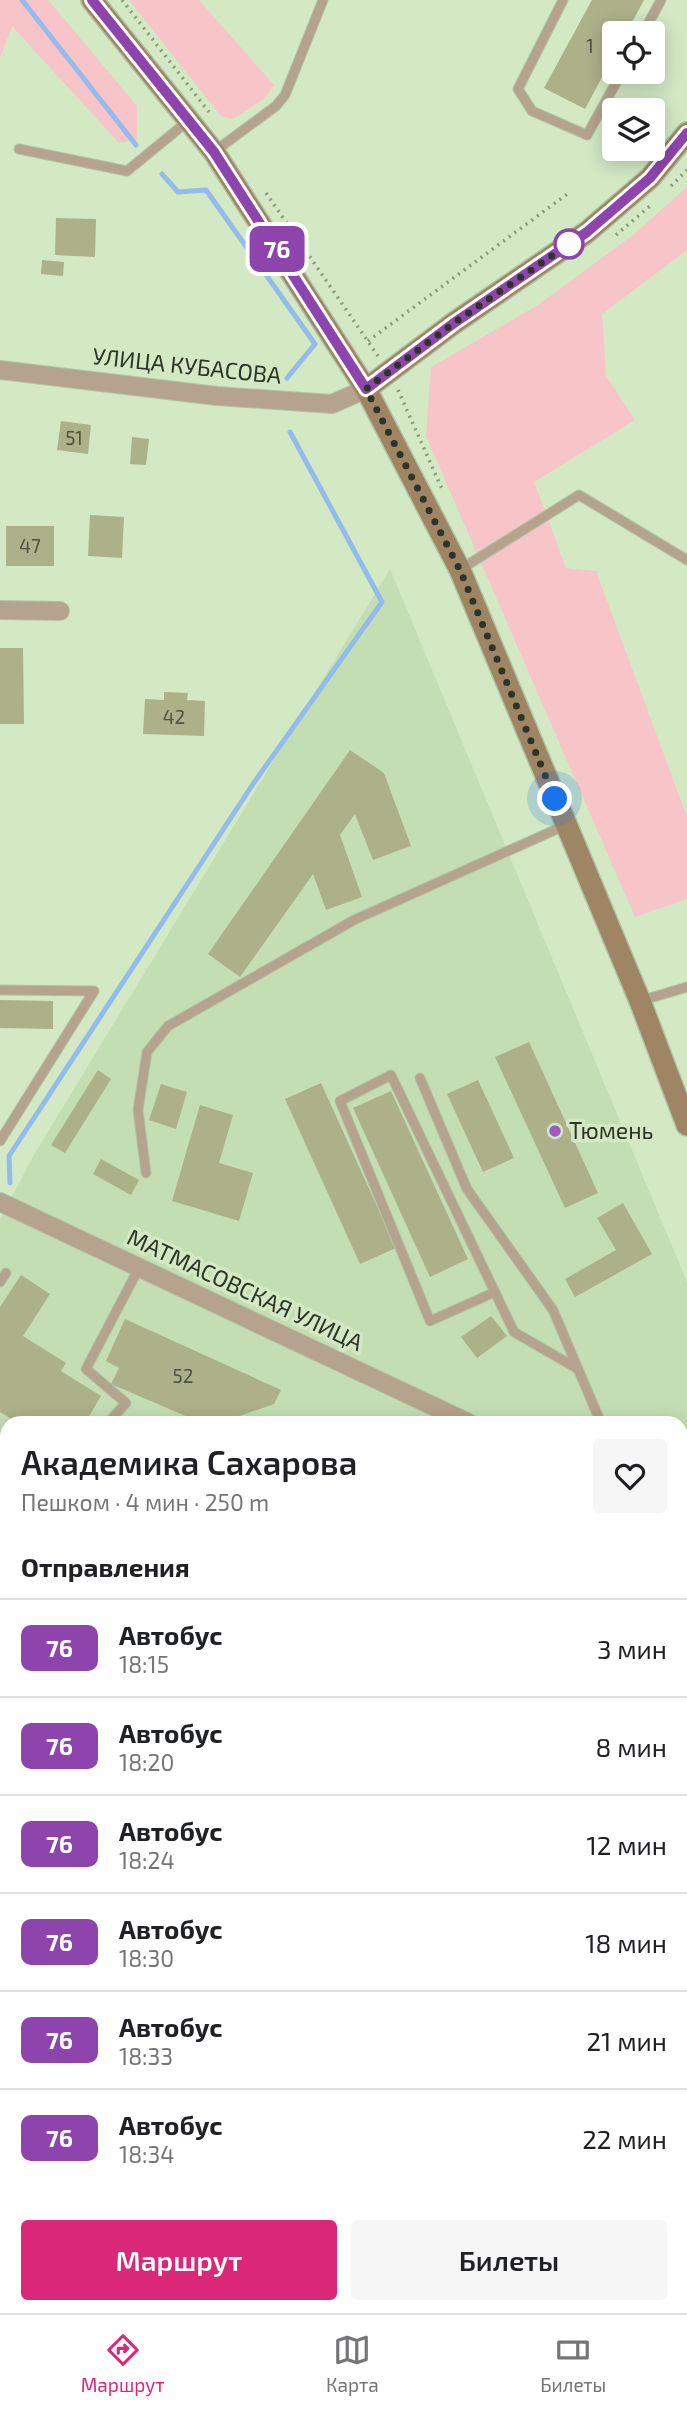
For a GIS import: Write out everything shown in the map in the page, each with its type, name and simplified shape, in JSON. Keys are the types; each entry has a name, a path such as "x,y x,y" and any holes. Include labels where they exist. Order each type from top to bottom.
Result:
{"main road":[{"path":"92,0 214,152 366,389 460,570 640,1001 687,1125"},
{"path":"366,389 454,323 587,232 650,178 687,133"}],"street":[{"name":"УЛИЦА КУБАСОВА","path":"0,370 217,396 332,404 366,389"},
{"path":"0,610 60,611"},
{"name":"МАТМАСОВСКАЯ УЛИЦА","path":"0,1202 454,1416"}],"lane":[{"path":"214,152 276,106 285,95 323,0"},
{"path":"563,0 518,89 532,111 587,135 615,84"},
{"path":"650,21 661,0"},
{"path":"19,149 127,172 188,121"},
{"path":"460,570 579,495 687,560"},
{"path":"146,1173 138,1110 147,1052 168,1026 354,920 566,825"},
{"path":"640,1001 687,986"},
{"path":"0,990 94,991 0,1141"},
{"path":"495,1292 430,1321 340,1101 391,1075 495,1292 514,1332 578,1369"},
{"path":"420,1078 467,1189 553,1310 598,1416"},
{"path":"114,1416 125,1403 86,1369 139,1268"},
{"path":"0,1282 6,1273"}],"path":[{"path":"368,341 570,192"}],"shaded area":[{"path":"0,0 48,0 137,106 137,140 119,143 12,26 0,58"},
{"path":"129,0 199,0 274,85 264,99 233,119 221,116"},
{"path":"687,187 687,250 602,314 606,376 635,420 534,482 566,568 596,571 687,817 687,899 635,917 426,436 431,367 538,305 633,235"},
{"path":"390,569 687,1282 687,1416 0,1416 0,1219 35,1153"}],"building":[{"path":"592,0 644,0 633,21 602,21 602,77 585,109 544,88"},
{"path":"56,218 96,219 95,257 55,255"},
{"path":"42,260 64,262 63,276 41,274"},
{"path":"61,421 91,425 88,454 57,450"},
{"path":"132,437 149,439 146,465 130,464"},
{"path":"90,515 124,517 122,558 88,556"},
{"path":"6,526 54,526 54,566 6,566"},
{"path":"0,648 23,648 24,724 0,724"},
{"path":"164,692 188,693 187,700 205,701 204,736 143,734 145,699 164,700"},
{"path":"350,750 384,773 411,846 373,860 355,814 340,835 362,897 326,910 313,874 240,977 208,954"},
{"path":"0,1000 53,1001 53,1029 0,1028"},
{"path":"529,1042 598,1193 565,1208 495,1057"},
{"path":"98,1070 111,1079 65,1153 51,1145"},
{"path":"478,1080 514,1158 483,1172 447,1094"},
{"path":"321,1083 396,1248 360,1264 285,1099"},
{"path":"161,1084 187,1092 176,1129 149,1120"},
{"path":"391,1091 468,1259 430,1277 353,1108"},
{"path":"200,1105 233,1115 219,1163 253,1173 239,1221 172,1201"},
{"path":"101,1159 139,1180 131,1195 93,1174"},
{"path":"623,1203 652,1254 575,1297 565,1279 616,1250 597,1218"},
{"path":"21,1275 50,1294 23,1336 66,1363 61,1371 101,1396 89,1416 7,1416 0,1412 0,1307"},
{"path":"491,1316 507,1336 477,1358 461,1337"},
{"path":"125,1319 281,1390 274,1404 239,1416 186,1416 111,1384 119,1368 106,1361"}],"waterway":[{"path":"22,0 136,145"},
{"path":"162,174 178,192 206,190 315,344 287,378"},
{"path":"10,1183 9,1156 253,784 382,602 290,432"}],"bus line":[{"name":"76","path":"92,0 214,152 366,389 454,323 587,232 650,178 687,133"}],"place":[{"name":"Тюмень","path":"555,1131"}],"route":[{"path":"555,799 460,570 366,389 454,323 569,244"}]}
